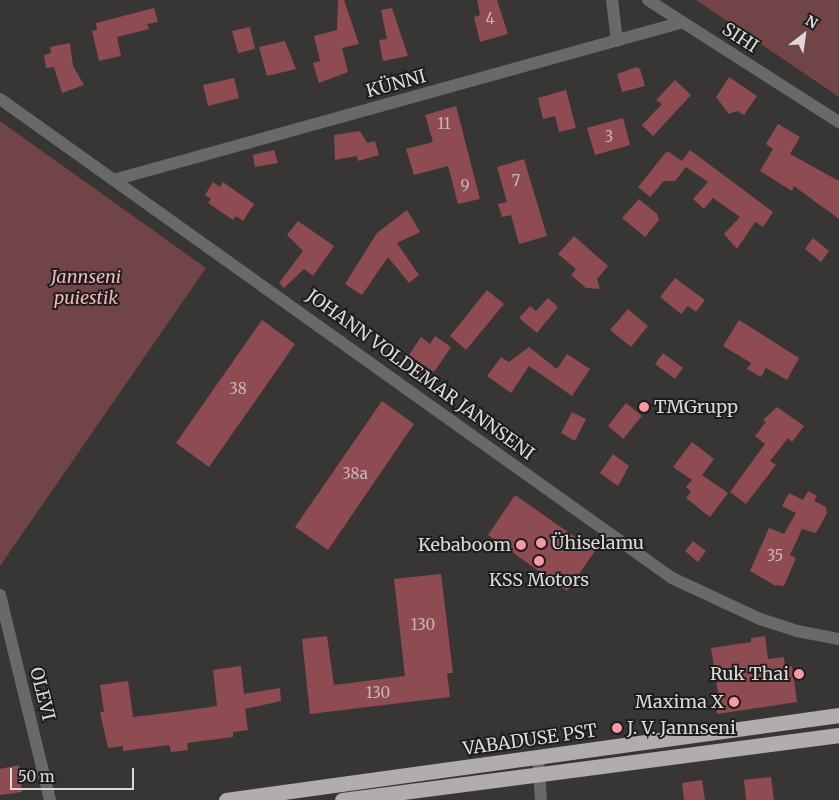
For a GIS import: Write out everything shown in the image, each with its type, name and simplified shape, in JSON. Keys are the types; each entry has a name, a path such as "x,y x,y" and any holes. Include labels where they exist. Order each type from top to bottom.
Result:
{"highway":[{"name":"VABADUSE PST","path":"226,800 839,715"},
{"name":"VABADUSE PST","path":"342,800 839,735"}],"street":[{"path":"612,0 617,41"},
{"name":"SIHI","path":"648,0 839,122"},
{"name":"KÜNNI","path":"117,179 683,22"},
{"name":"JOHANN VOLDEMAR JANNSENI","path":"0,99 117,179 672,578 760,619 797,631 839,638"},
{"name":"OLEVI","path":"0,595 50,800"},
{"path":"538,758 541,800"}],"green space":[{"path":"696,0 839,0 839,97"},
{"name":"Jannseni puiestik","path":"0,121 206,268 0,566"}],"building":[{"path":"338,0 344,0 359,44 342,48 348,72 319,83 313,63 320,61 314,36 337,30"},
{"path":"477,0 497,0 508,34 480,42 474,17 480,15"},
{"path":"154,8 158,22 147,24 149,29 117,37 121,56 99,61 92,31 97,30 96,23"},
{"path":"392,8 408,56 383,61 379,40 387,39 381,10"},
{"path":"250,27 255,49 238,53 232,31"},
{"path":"285,41 296,69 267,76 259,47"},
{"path":"70,43 73,66 84,85 62,93 54,67 46,68 44,55 51,53 50,47"},
{"path":"636,67 640,69 645,86 622,92 617,74"},
{"path":"729,77 757,96 744,115 737,111 729,114 716,97"},
{"path":"234,78 239,98 208,106 203,85"},
{"path":"675,80 691,95 653,136 642,125 662,104 656,100"},
{"path":"566,90 576,128 559,132 555,116 543,119 538,98"},
{"path":"456,106 480,199 458,204 448,166 414,175 406,149 433,142 425,115"},
{"path":"623,118 630,145 595,155 587,128"},
{"path":"778,124 800,137 790,154 839,181 839,219 794,186 792,191 760,171 773,149 766,144"},
{"path":"360,131 367,143 375,141 379,155 358,161 357,156 335,160 334,135"},
{"path":"274,150 278,163 255,167 253,155"},
{"path":"690,150 773,212 763,227 755,222 737,249 724,234 740,217 713,198 704,209 693,199 708,182 686,167 675,181 664,181 650,197 638,187 667,151 682,161"},
{"path":"524,159 547,236 519,244 511,215 502,217 498,204 507,202 497,167"},
{"path":"213,182 220,187 223,182 254,204 243,221 236,216 233,220 208,203 211,199 205,195"},
{"path":"639,199 657,214 659,220 645,237 622,218"},
{"path":"407,210 420,232 397,243 419,275 409,283 388,257 362,295 345,284 377,233"},
{"path":"298,221 334,246 313,276 304,269 284,288 279,283 303,251 287,235"},
{"path":"574,236 608,266 597,279 600,289 586,288 571,275 576,269 558,254"},
{"path":"813,238 829,251 821,262 805,249"},
{"path":"675,278 705,300 696,312 688,306 681,314 660,297"},
{"path":"487,290 504,304 466,350 450,336"},
{"path":"548,298 558,307 537,333 519,318 530,306 536,311"},
{"path":"628,309 648,326 631,347 610,330"},
{"path":"262,320 295,344 209,467 176,443"},
{"path":"739,320 799,358 787,380 766,368 761,377 747,369 751,363 723,346"},
{"path":"435,336 451,347 434,372 409,355 421,337 430,344"},
{"path":"529,347 557,369 567,354 590,369 572,396 529,366 511,393 487,376 501,357 509,362"},
{"path":"663,353 683,368 675,379 655,364"},
{"path":"382,401 414,424 328,550 295,527"},
{"path":"626,403 642,416 623,439 608,426"},
{"path":"777,407 804,426 792,442 788,438 770,461 776,465 746,504 730,492 765,444 755,436 766,422 763,420"},
{"path":"572,412 586,419 575,441 561,433"},
{"path":"692,442 714,459 702,475 728,493 710,517 686,498 691,492 686,487 692,480 673,467"},
{"path":"613,454 629,466 618,486 600,473"},
{"path":"808,491 817,496 814,501 826,507 827,513 816,533 802,529 790,555 796,558 784,586 774,585 750,571 769,528 784,534 796,513 782,506 789,493 803,500"},
{"name":"Ühiselamu","path":"515,495 595,551 567,591 488,535"},
{"path":"693,541 706,551 698,562 685,551"},
{"path":"441,574 453,673 447,673 450,697 310,714 302,639 327,636 334,685 405,676 394,579"},
{"path":"765,636 768,659 784,657 785,667 792,666 797,702 717,714 715,700 719,700 711,648 751,642 751,638"},
{"path":"241,666 244,694 280,688 281,701 245,709 248,730 233,732 233,737 187,743 188,750 171,752 169,745 123,751 123,746 108,748 100,712 104,712 100,685 128,681 133,717 183,711 217,706 213,670"},
{"path":"19,765 22,792 0,795 0,769"},
{"path":"771,777 774,800 746,800 744,780"},
{"path":"702,780 705,800 684,800 682,783"}],"place":[{"name":"TMGrupp","path":"644,407"},
{"name":"Ühiselamu","path":"541,543"},
{"name":"Kebaboom","path":"521,545"},
{"name":"KSS Motors","path":"539,561"},
{"name":"Ruk Thai","path":"799,674"},
{"name":"Maxima X","path":"734,702"},
{"name":"J. V. Jannseni","path":"617,728"}]}
